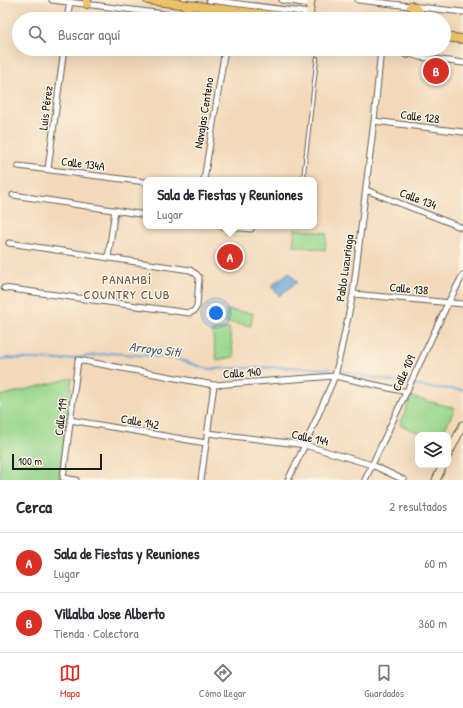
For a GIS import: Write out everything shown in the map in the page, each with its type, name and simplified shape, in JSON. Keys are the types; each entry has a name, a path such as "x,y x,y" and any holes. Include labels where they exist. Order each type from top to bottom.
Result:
{"highway":[{"path":"148,0 244,12"},
{"path":"187,12 188,5"},
{"path":"410,6 418,12"},
{"path":"451,37 463,39"}],"main road":[{"path":"310,12 311,2"},
{"path":"451,449 463,425"},
{"path":"436,480 442,468"}],"street":[{"path":"52,0 87,2 153,12"},
{"path":"209,0 284,12"},
{"path":"282,0 311,2"},
{"path":"358,0 463,12"},
{"path":"69,12 70,2"},
{"name":"Luis Pérez","path":"48,170 63,56"},
{"name":"Navajas Centeno","path":"204,177 224,56"},
{"name":"Pablo Luzuriaga","path":"288,480 335,376 353,294 381,56"},
{"path":"421,56 434,60 463,63"},
{"name":"Calle 128","path":"374,121 463,132"},
{"name":"Calle 134A","path":"18,166 143,182"},
{"name":"Calle 134","path":"366,190 463,228"},
{"path":"12,195 143,215"},
{"path":"108,258 115,210"},
{"path":"138,214 143,213"},
{"path":"4,288 189,313 194,311 197,306 199,277 190,270 9,243"},
{"name":"Calle 109","path":"364,480 448,303 463,275"},
{"name":"Calle 138","path":"353,294 463,304"},
{"name":"Calle 140","path":"78,360 214,385 335,376 407,392"},
{"name":"Calle 119","path":"76,480 63,478 78,360"},
{"path":"201,480 214,385"},
{"name":"Calle 142","path":"70,420 206,443"},
{"name":"Calle 144","path":"208,433 305,445 372,465 404,480"}],"lane":[{"path":"303,177 317,58"}],"green space":[{"path":"295,229 327,233 325,250 293,246"},
{"path":"227,310 253,313 251,326 225,322"},
{"path":"229,328 234,357 217,360 212,331"},
{"path":"72,378 59,480 0,480 0,396"},
{"path":"411,397 455,408 443,432 418,432 400,425"}],"water":[{"path":"289,272 297,282 279,296 271,286"}],"waterway":[{"name":"Arroyo Sití","path":"0,360 5,358 60,360 112,353 174,358 208,369 284,367 331,369"},
{"name":"Arroyo Sití","path":"341,371 405,384"},
{"name":"Arroyo Sití","path":"415,385 463,390"}],"place":[{"name":"Villalba Jose Alberto","path":"436,71"},
{"name":"Sala de Fiestas y Reuniones","path":"230,257"}],"district":[{"name":"PANAMBÍ COUNTRY CLUB","path":"127,286"}]}
